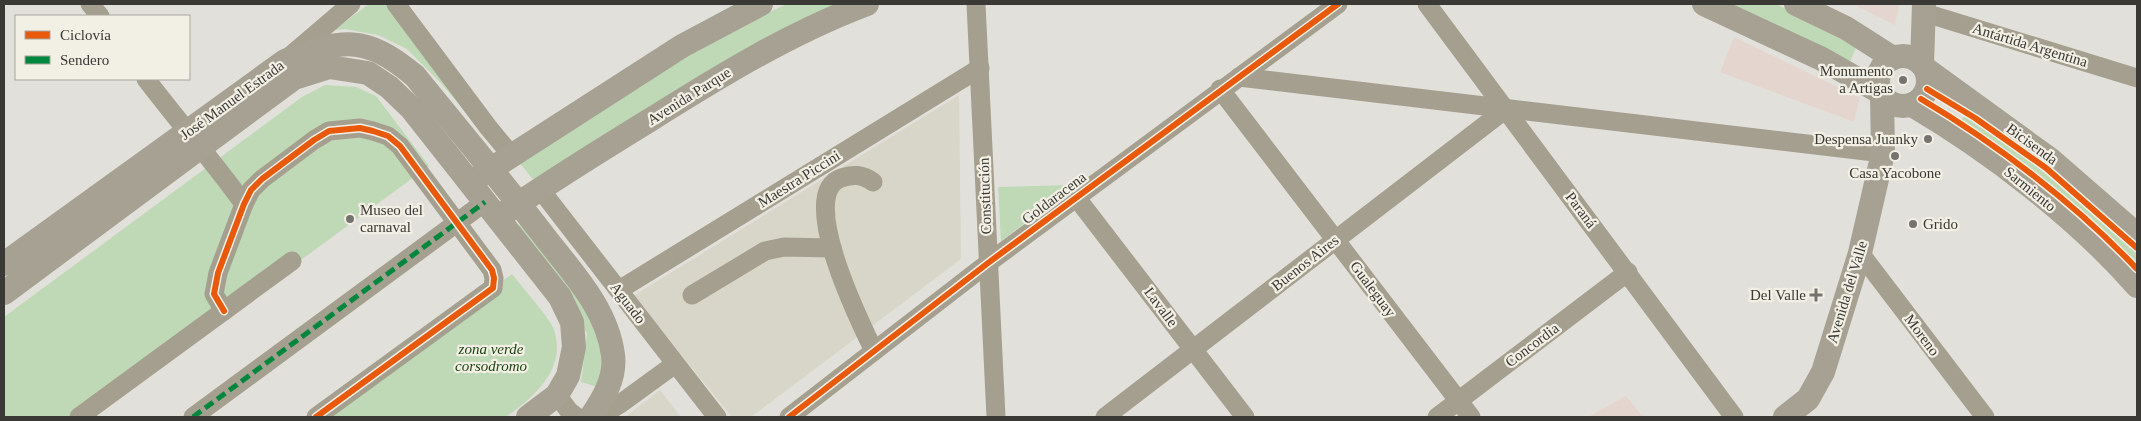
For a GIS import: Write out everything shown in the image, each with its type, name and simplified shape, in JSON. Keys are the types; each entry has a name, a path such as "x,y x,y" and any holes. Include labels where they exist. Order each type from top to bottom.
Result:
{"main road":[{"path":"470,183 682,46 761,4"},
{"name":"Avenida Parque","path":"519,203 768,49 867,4"},
{"path":"1704,4 1822,58 1881,94 1892,104 1911,105"},
{"path":"1796,4 1846,28 1895,57 1908,56 2050,160 2137,235"},
{"path":"1884,153 1881,94 1878,84 1881,68 1895,57 1923,8"},
{"path":"1884,153 1911,105 1924,96 1928,88 1924,67 1923,8"},
{"name":"José Manuel Estrada","path":"4,293 193,140 284,61 327,45 359,45 375,49 395,59 415,76 519,203"},
{"path":"193,140 294,78 329,67 368,73 389,87 411,108 560,297 572,322 574,347 568,376 557,395 528,417"},
{"name":"Sarmiento","path":"1911,105 1952,128 2028,185 2115,260 2137,286"},
{"name":"José Manuel Estrada","path":"4,264 193,140"},
{"name":"Avenida del Valle","path":"1785,417 1808,400 1823,372 1860,253 1884,153"},
{"path":"492,210 519,203 586,291 606,326 613,356 610,383 591,417"}],"street":[{"path":"90,4 99,15"},
{"path":"284,61 351,4"},
{"path":"396,4 512,156"},
{"name":"Constitución","path":"976,4 996,417"},
{"name":"Goldaracena","path":"788,417 988,262 1338,4"},
{"name":"Paraná","path":"1427,4 1734,417"},
{"name":"Antártida Argentina","path":"1923,8 2137,78"},
{"name":"Maestra Piccini","path":"619,290 980,68"},
{"path":"1239,77 1884,153"},
{"path":"147,80 193,140 214,162 244,204"},
{"name":"Gualeguay","path":"1220,90 1471,417"},
{"name":"Buenos Aires","path":"1105,417 1506,109"},
{"path":"224,311 214,294 218,273 244,204 251,190 262,179 329,131 360,128 388,136 400,146 492,270 493,288 316,417"},
{"path":"872,182 866,176 851,174 836,180 828,190 824,214 832,248 851,306 874,351"},
{"name":"Aguado","path":"540,189 716,417"},
{"name":"Lavalle","path":"1076,197 1246,417"},
{"path":"193,417 457,223 492,210"},
{"path":"692,296 764,251 784,247 832,248"},
{"name":"Moreno","path":"1860,253 1985,417"},
{"path":"79,417 292,261"},
{"name":"Concordia","path":"1437,417 1628,272"},
{"path":"598,417 620,404 675,364"},
{"path":"557,395 569,411 577,417"}],"shaded area":[{"path":"1853,4 1899,4 1895,25"},
{"path":"1734,37 1860,98 1854,122 1720,72"},
{"path":"959,95 961,259 751,417 732,417 633,296"},
{"path":"660,390 681,417 625,417"},
{"path":"1626,396 1643,417 1588,417"}],"green space":[{"path":"369,4 387,4 482,132 441,83 407,49 378,35 345,29 334,30"},
{"path":"787,4 849,4 535,182 518,161 685,52"},
{"path":"1719,4 1776,4 1858,43 1849,64"},
{"path":"325,85 356,87 376,96 429,166 87,417 4,417 4,317 302,97"},
{"path":"1968,114 2046,167 2137,245 2137,273 1960,125 1960,120"},
{"path":"1075,185 1001,241 998,187"},
{"path":"525,222 584,300 604,357 598,387 581,382 587,334 573,304 513,230"},
{"name":"zona verde corsodromo","path":"512,274 552,325 557,344 556,357 545,381 537,391 506,417 314,417"}],"marked path":[{"path":"193,417 485,202"}],"cycle path":[{"path":"789,417 988,263 1338,4"},
{"name":"Bicisenda","path":"1927,89 1975,118 2046,168 2137,248"},
{"path":"1921,99 1978,135 2035,176 2088,221 2137,269"},
{"path":"224,311 214,294 218,273 244,204 251,190 262,179 329,131 360,128 388,136 400,146 492,270 494,278 493,288 316,417"}],"place":[{"name":"Monumento a Artigas","path":"1903,80"},
{"name":"Despensa Juanky","path":"1928,139"},
{"name":"Casa Yacobone","path":"1895,156"},
{"name":"Museo del carnaval","path":"350,219"},
{"name":"Grido","path":"1913,224"},
{"name":"Del Valle","path":"1816,295"}]}
